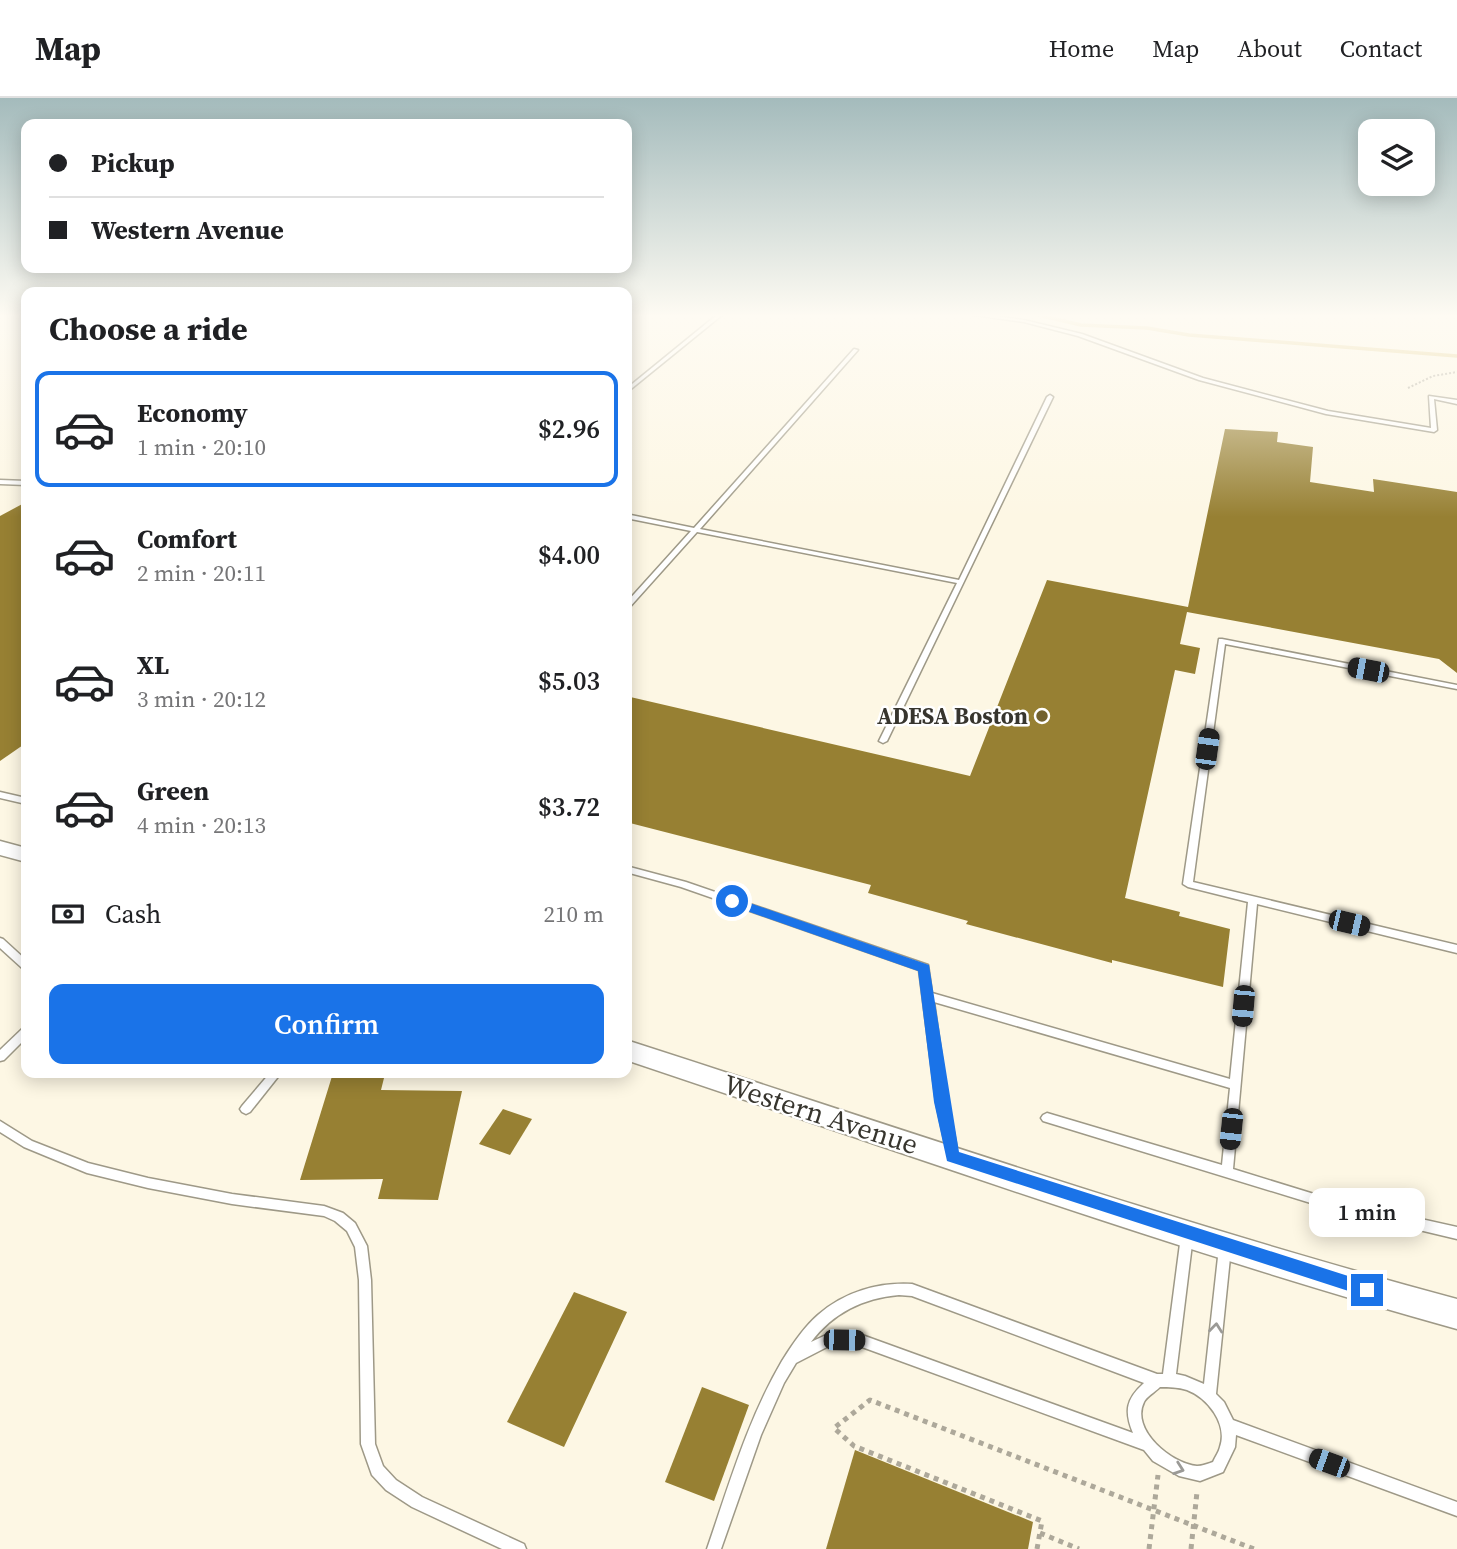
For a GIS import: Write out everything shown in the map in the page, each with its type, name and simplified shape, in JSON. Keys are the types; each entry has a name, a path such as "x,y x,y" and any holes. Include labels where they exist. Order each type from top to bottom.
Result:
{"street":[{"path":"0,848 21,854"},
{"name":"Western Avenue","path":"632,1052 1187,1234 1457,1314"}],"lane":[{"path":"632,601 828,382"},
{"path":"1211,382 1328,413 1434,430 1431,397 1457,401"},
{"path":"883,741 1050,397"},
{"path":"0,482 21,483"},
{"path":"632,517 961,582"},
{"path":"1457,687 1222,641 1188,884 1457,949"},
{"path":"0,794 21,800"},
{"path":"632,871 683,884 924,968 942,1102 953,1157"},
{"path":"1227,1172 1252,900"},
{"path":"0,942 21,961"},
{"path":"928,996 1236,1085"},
{"path":"0,1058 21,1037"},
{"path":"246,1109 272,1078"},
{"path":"1047,1118 1327,1203 1457,1233"},
{"path":"0,1126 28,1143 86,1168 148,1184 324,1212 339,1217 351,1227 361,1246 365,1280 368,1444 377,1471 391,1485 417,1502 519,1549"},
{"path":"1163,1380 1187,1234"},
{"path":"1209,1396 1225,1246"},
{"path":"714,1549 768,1403 792,1359 813,1328 829,1314 849,1303 894,1287 930,1296 1163,1380 1189,1383 1209,1396 1219,1408 1227,1425 1229,1442 1222,1462 1214,1468 1199,1473 1183,1472 1160,1459 1145,1444 1136,1421 1136,1404 1144,1390 1163,1380"},
{"path":"792,1359 826,1342 863,1341 1145,1444"},
{"path":"1227,1425 1457,1509"}],"path":[{"path":"1408,388 1421,382"},
{"path":"1037,1549 1042,1521 854,1446 834,1429 870,1401 1254,1549"},
{"path":"1149,1549 1160,1459"},
{"path":"1191,1549 1199,1473"},
{"path":"1040,1533 1079,1549"}],"building":[{"path":"1225,429 1278,432 1277,442 1313,447 1310,482 1374,492 1373,479 1457,492 1457,673 1439,659 1187,612 1180,644 1200,648 1195,674 1175,670 1125,898 1180,912 1179,916 1230,929 1223,987 1112,960 1112,963 966,924 968,921 868,893 871,885 632,824 632,697 970,776 1047,580 1188,607"},
{"path":"21,505 21,746 0,761 0,516"},
{"path":"331,1078 384,1078 381,1090 462,1091 438,1200 378,1199 383,1179 300,1180"},
{"path":"503,1109 532,1119 510,1155 479,1144"},
{"path":"574,1292 627,1312 564,1447 507,1422"},
{"path":"702,1387 749,1405 714,1501 665,1482"},
{"path":"855,1450 1033,1522 1028,1549 826,1549"}],"place":[{"name":"ADESA Boston","path":"1042,716"}],"route":[{"path":"732,901 924,968 942,1102 953,1157 1367,1290"}]}
